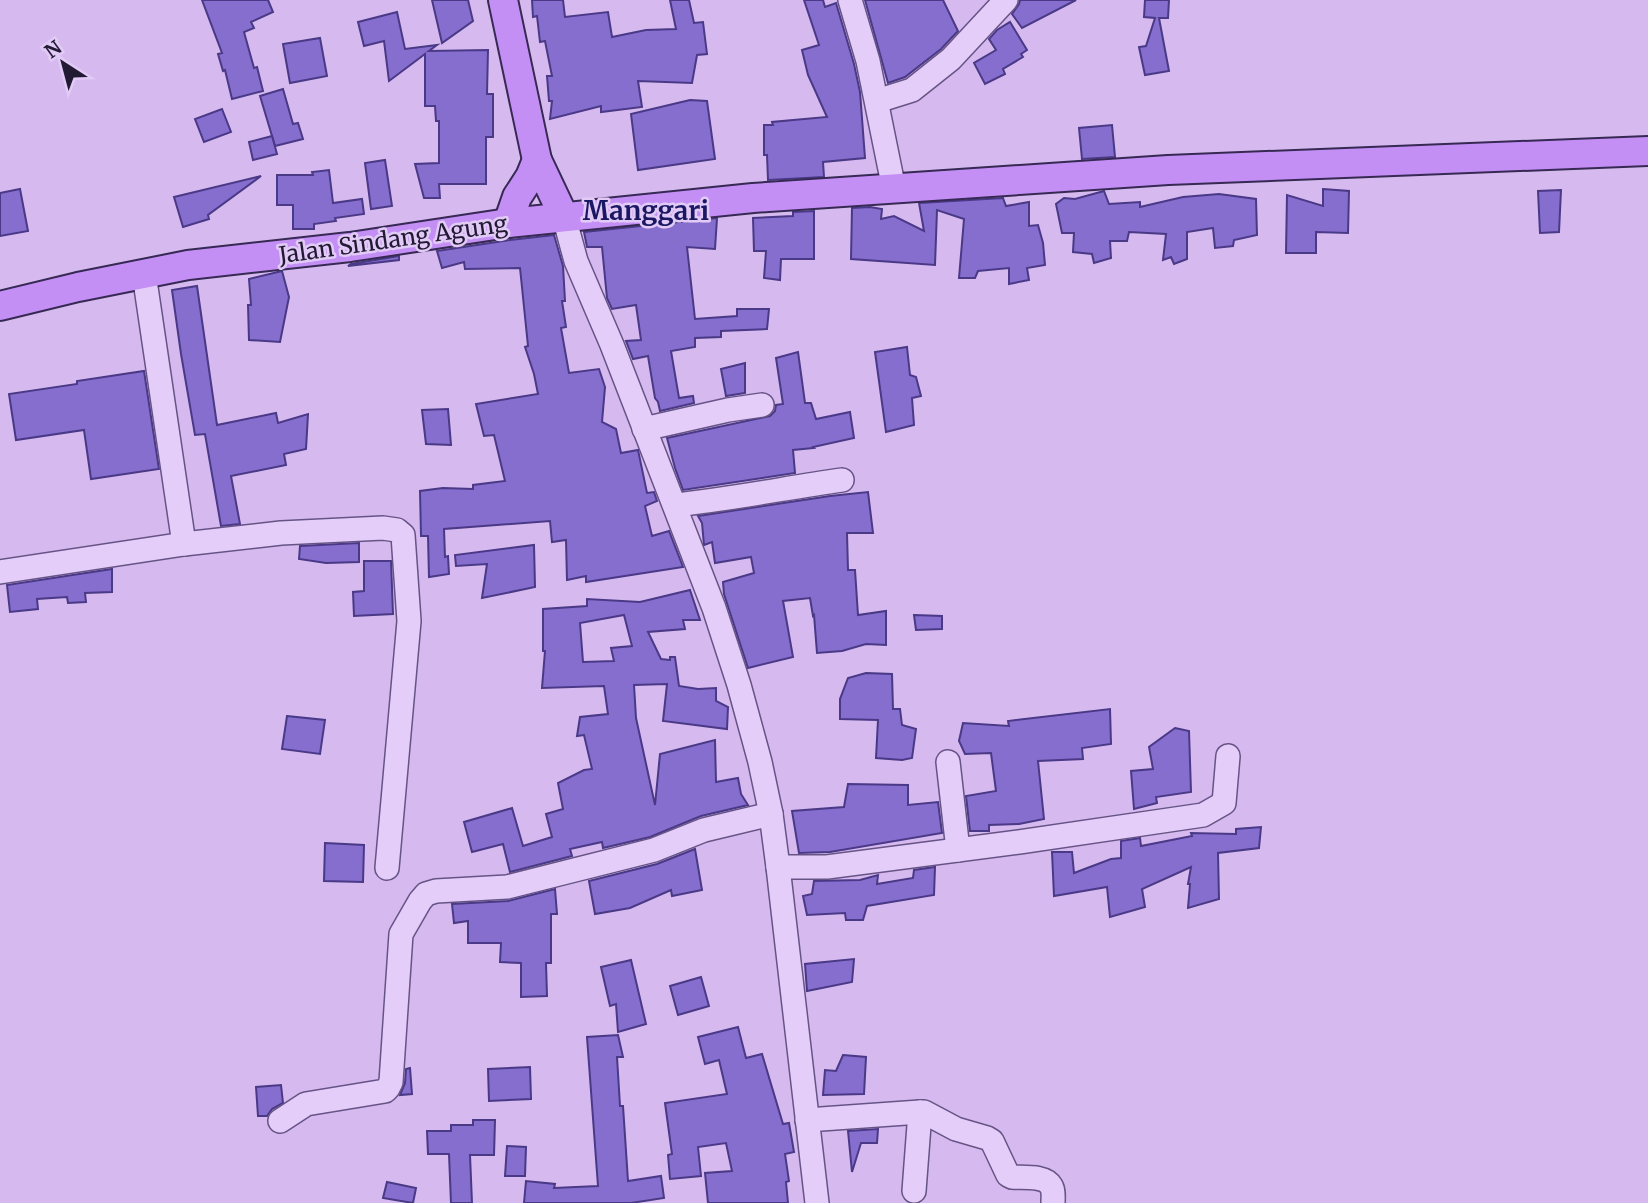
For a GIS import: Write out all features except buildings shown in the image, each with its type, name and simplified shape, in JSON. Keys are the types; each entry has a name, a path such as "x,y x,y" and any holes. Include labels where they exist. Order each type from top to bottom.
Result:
{"main road":[{"path":"506,1 537,160 564,217"},
{"name":"Jalan Sindang Agung","path":"0,306 188,265 350,247 508,223 753,198 1168,170 1648,151"},
{"path":"508,223 517,197 537,160"}],"street":[{"path":"849,0 868,61 894,189"},
{"path":"877,101 912,90 951,59 1006,0"},
{"path":"564,217 576,261 612,345 714,608 739,684 760,762 778,867 817,1203"},
{"path":"144,274 184,544"},
{"path":"645,429 762,405"},
{"path":"675,505 842,480"},
{"path":"0,572 184,544 281,533 383,528 397,530 403,535 409,621 387,868"},
{"path":"778,867 827,867 1203,815 1224,803 1228,756"},
{"path":"948,762 958,850"},
{"path":"280,1121 306,1104 384,1091 388,1087 391,1082 401,934 419,901 426,894 436,891 507,887 654,850 704,830 771,814"},
{"path":"914,1191 920,1112"},
{"path":"807,1120 924,1112 956,1129 992,1141 1008,1175 1048,1182 1053,1203"}],"district":[{"name":"Manggari","path":"646,210"}]}
